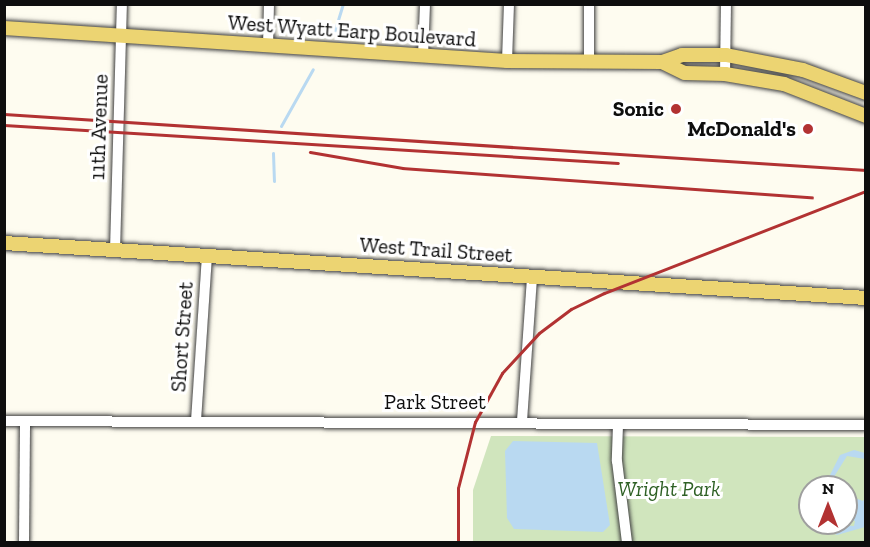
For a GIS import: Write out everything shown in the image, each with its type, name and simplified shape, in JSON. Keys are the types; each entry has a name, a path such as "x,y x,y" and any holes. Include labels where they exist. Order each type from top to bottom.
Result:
{"main road":[{"name":"West Wyatt Earp Boulevard","path":"4,28 507,61 662,62 682,55 726,55 803,70 866,93"},
{"name":"West Wyatt Earp Boulevard","path":"662,62 685,72 725,74 808,91 866,116"},
{"name":"West Trail Street","path":"4,243 866,298"}],"street":[{"name":"11th Avenue","path":"115,251 122,4"},
{"path":"268,4 268,47"},
{"path":"423,56 425,4"},
{"path":"507,61 509,4"},
{"path":"589,4 589,62"},
{"path":"725,74 726,4"},
{"name":"Short Street","path":"196,422 207,256"},
{"path":"522,422 532,278"},
{"name":"Park Street","path":"4,421 866,425"},
{"path":"24,543 25,421"},
{"path":"618,424 618,473 627,543"}],"green space":[{"name":"Wright Park","path":"491,436 865,437 865,542 473,542 473,490"}],"water":[{"path":"513,441 597,443 610,525 603,532 514,529 507,518 505,451"},
{"path":"854,450 865,453 865,459 847,456 835,475 830,475 840,455"},
{"path":"865,498 865,527 858,529 858,499 863,501"}],"waterway":[{"path":"334,33 343,4"},
{"path":"281,126 313,69"},
{"path":"273,153 274,181"}],"railway":[{"path":"4,114 866,170"},
{"path":"4,125 618,163"},
{"path":"310,152 403,168 812,197"},
{"path":"458,542 458,488 475,422 502,373 539,333 571,309 604,293 866,191"}],"place":[{"name":"Sonic","path":"676,109"},
{"name":"McDonald's","path":"808,129"}]}
